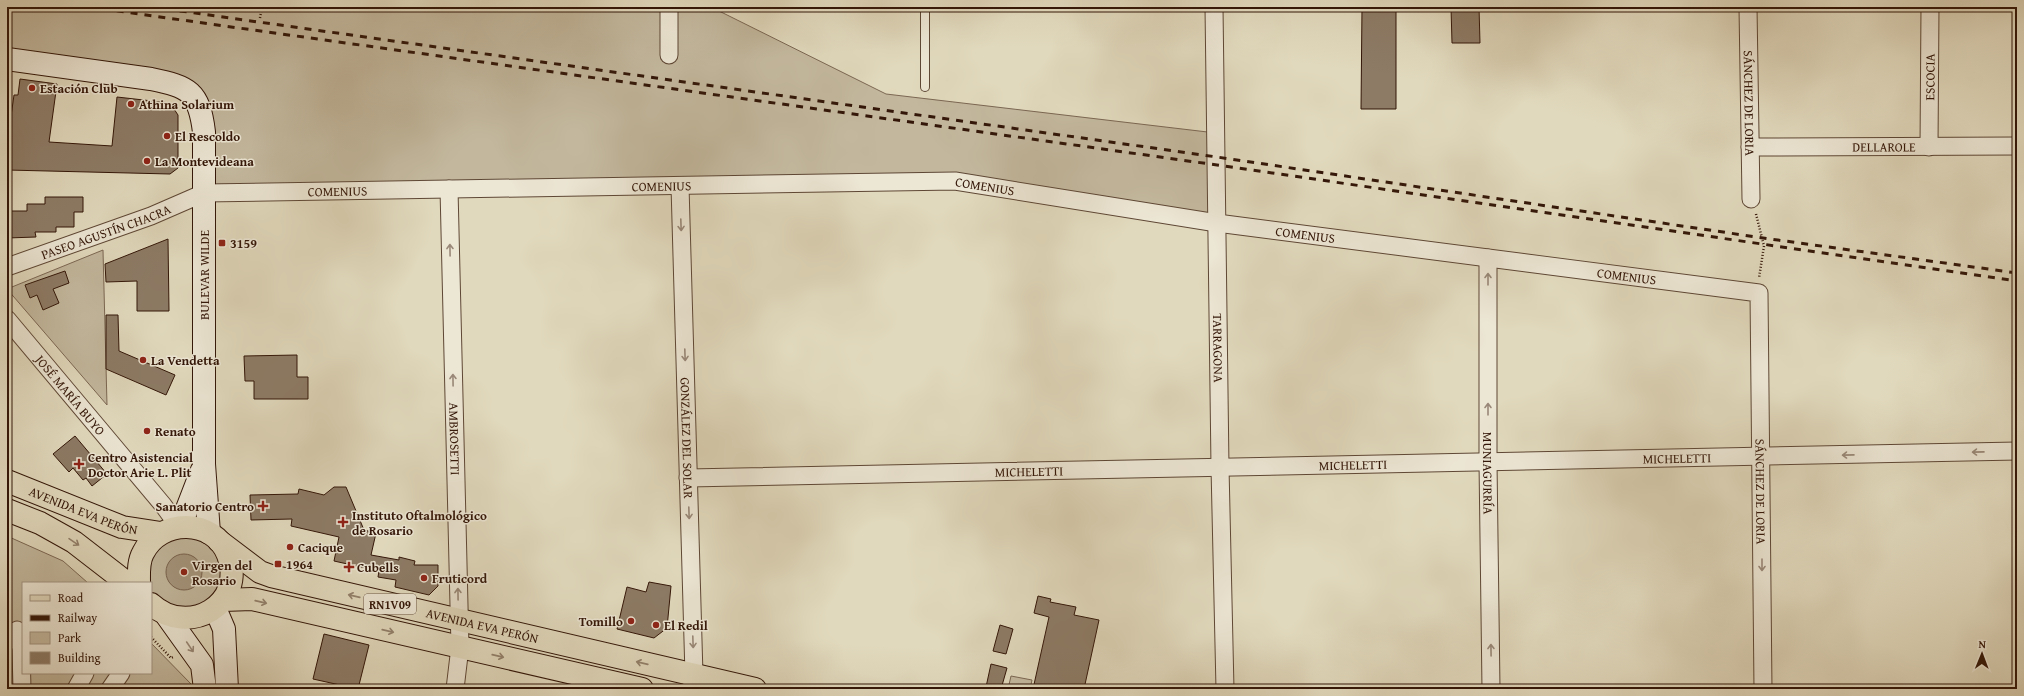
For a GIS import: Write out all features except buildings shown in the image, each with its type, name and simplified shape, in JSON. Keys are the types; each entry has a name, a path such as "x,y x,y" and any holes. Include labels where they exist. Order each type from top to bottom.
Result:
{"main road":[{"name":"AVENIDA EVA PERÓN","path":"7,481 122,526 173,529"},
{"path":"7,510 40,523 74,542 126,582"},
{"name":"RN1V09","path":"173,529 195,527 214,537"},
{"path":"140,582 139,566 143,553 150,542 173,529"},
{"name":"AVENIDA EVA PERÓN","path":"214,537 260,572 459,620 692,682 755,689"},
{"path":"214,537 228,555 232,570 230,586 219,604"},
{"name":"AVENIDA EVA PERÓN","path":"219,604 252,599 642,689"},
{"name":"RN1V09","path":"157,613 180,619 199,617 219,604"}],"street":[{"path":"669,7 669,54"},
{"name":"TARRAGONA","path":"1214,7 1220,468 1225,689"},
{"name":"SÁNCHEZ DE LORIA","path":"1748,7 1751,199"},
{"name":"ESCOCIA","path":"1929,147 1930,7"},
{"name":"BULEVAR WILDE","path":"7,59 151,79 172,84 188,91 196,98 202,115 204,132 204,464 214,537"},
{"name":"DELLAROLE","path":"1750,147 2017,146"},
{"name":"COMENIUS","path":"204,193 955,181 1217,223 1759,293"},
{"name":"GONZÁLEZ DEL SOLAR","path":"680,186 692,682"},
{"name":"AMBROSETTI","path":"449,190 460,647 455,689"},
{"name":"PASEO AGUSTÍN CHACRA","path":"7,267 151,216 204,193"},
{"name":"MUNIAGURRÍA","path":"1488,258 1488,462 1491,689"},
{"name":"SÁNCHEZ DE LORIA","path":"1759,293 1763,689"},
{"name":"JOSÉ MARÍA BUYO","path":"7,318 164,505 173,529"},
{"name":"MICHELETTI","path":"688,478 2017,451"},
{"name":"BULEVAR WILDE","path":"173,529 204,464"},
{"path":"219,604 224,630 227,689"},
{"path":"157,613 202,665 205,689"},
{"path":"16,629 21,649 22,689"},
{"path":"76,689 84,674"},
{"path":"110,689 119,674"}],"lane":[{"path":"925,7 925,87"}],"path":[{"path":"260,18 262,7"},
{"path":"1751,199 1764,246 1759,293"}],"green space":[{"path":"7,7 711,7 886,94 1216,133 1217,223 955,181 204,193 196,99 7,59"},
{"path":"103,250 107,405 7,289"},
{"path":"195,527 232,570 199,617 152,604 152,582 139,582 143,553"},
{"path":"7,536 63,561 87,582 22,582 22,674 152,674 152,644 191,684 191,689 7,689"},
{"path":"1011,676 1032,680 1030,689 1008,689"}],"shaded area":[{"path":"188,554 197,559 201,565 201,579 197,585 188,590 180,590 171,585 167,579 166,568 171,559 177,555"}],"railway":[{"path":"89,7 1217,165 2017,281"},
{"path":"152,7 1217,157 1763,238 2017,273"}],"place":[{"name":"Estación Club","path":"32,88"},
{"name":"Athina Solarium","path":"131,104"},
{"name":"El Rescoldo","path":"167,136"},
{"name":"La Montevideana","path":"147,161"},
{"name":"3159","path":"222,243"},
{"name":"La Vendetta","path":"143,360"},
{"name":"Renato","path":"147,431"},
{"name":"Centro Asistencial Doctor Arie L. Plit","path":"79,464"},
{"name":"Sanatorio Centro","path":"263,506"},
{"name":"Instituto Oftalmológico de Rosario","path":"343,522"},
{"name":"Cacique","path":"290,547"},
{"name":"1964","path":"278,564"},
{"name":"Cubells","path":"349,567"},
{"name":"Virgen del Rosario","path":"184,572"},
{"name":"Fruticord","path":"424,578"},
{"name":"Tomillo","path":"631,621"},
{"name":"El Redil","path":"656,625"}]}
